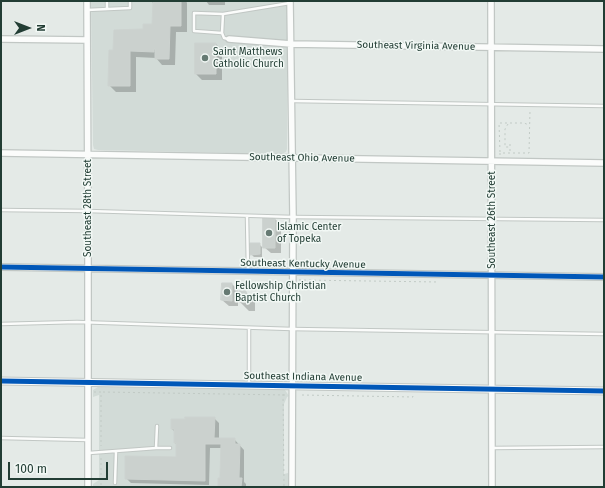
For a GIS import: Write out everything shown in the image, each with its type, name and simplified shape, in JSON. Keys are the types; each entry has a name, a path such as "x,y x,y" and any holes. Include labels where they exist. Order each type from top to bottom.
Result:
{"street":[{"name":"Southeast 28th Street","path":"87,1 88,487"},
{"name":"Southeast 26th Street","path":"492,1 492,487"},
{"path":"290,2 292,487"},
{"path":"1,39 87,40"},
{"name":"Southeast Virginia Avenue","path":"229,39 291,44 604,49"},
{"name":"Southeast Ohio Avenue","path":"1,153 604,163"},
{"name":"Southeast Kentucky Avenue","path":"1,267 604,277"},
{"name":"Southeast Indiana Avenue","path":"1,381 604,391"}],"lane":[{"path":"107,1 107,8"},
{"path":"87,10 130,8 130,1"},
{"path":"222,33 194,31 194,13 223,14 290,2"},
{"path":"223,14 222,33 224,38 229,39"},
{"path":"291,101 604,106"},
{"path":"1,210 88,210 292,217 604,220"},
{"path":"247,216 248,272"},
{"path":"1,324 77,322 292,329 604,334"},
{"path":"249,328 249,385"},
{"path":"156,426 156,448"},
{"path":"1,438 88,440"},
{"path":"492,448 604,447"},
{"path":"88,453 170,448"},
{"path":"115,483 116,452"}],"path":[{"path":"500,153 529,153 530,105"},
{"path":"500,162 499,123 524,123 529,126"},
{"path":"509,123 505,130 505,147 510,147"},
{"path":"499,130 505,130"},
{"path":"510,144 510,162"},
{"path":"292,280 439,282"},
{"path":"302,395 412,396 412,388"},
{"path":"88,392 101,392 101,487"},
{"path":"103,392 283,394 284,487"}],"shaded area":[{"path":"91,1 287,1 286,152 281,154 94,149"},
{"path":"98,387 285,390 289,396 284,404 284,474 288,473 288,487 93,487 93,484 99,480 99,395 93,397 93,390"}],"building":[{"path":"153,1 181,1 181,26 170,26 169,59 155,59 155,49 154,52 130,51 130,86 108,86 109,50 113,50 114,30 143,29 143,24 152,24"},
{"name":"Saint Matthews Catholic Church","path":"195,43 216,43 216,74 195,74"},
{"name":"Islamic Center of Topeka","path":"263,218 275,218 275,248 263,248"},
{"path":"250,243 260,243 260,254 250,255"},
{"name":"Fellowship Christian Baptist Church","path":"222,283 232,283 232,301 221,300"},
{"path":"239,291 246,291 246,302 239,302"},
{"path":"185,417 215,417 214,438 235,438 235,444 240,444 239,478 242,478 241,487 218,487 218,478 220,478 221,444 205,444 205,481 125,479 125,456 176,457 176,443 174,443 174,429 171,429 171,419 185,419"}],"cycle path":[{"path":"1,267 604,277"},
{"path":"1,381 604,391"}],"place":[{"name":"Saint Matthews Catholic Church","path":"205,58"},
{"name":"Islamic Center of Topeka","path":"269,233"},
{"name":"Fellowship Christian Baptist Church","path":"227,292"}]}
